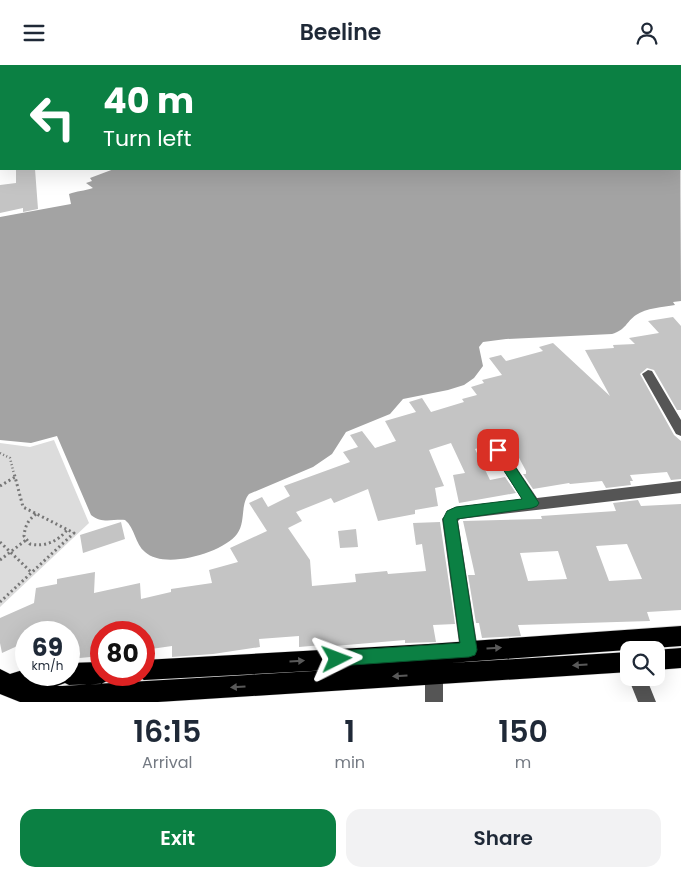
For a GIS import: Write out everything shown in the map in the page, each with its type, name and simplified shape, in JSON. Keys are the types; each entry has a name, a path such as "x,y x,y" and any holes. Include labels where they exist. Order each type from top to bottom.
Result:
{"highway":[{"path":"658,641 681,636"},
{"path":"155,669 469,650 620,648"},
{"path":"665,659 681,658"},
{"path":"3,683 43,697 164,697 434,674 620,663"}],"street":[{"path":"648,374 676,413 681,431"},
{"path":"498,450 532,503"},
{"path":"469,650 450,519 452,515 532,503 681,487"},
{"path":"434,674 434,702"},
{"path":"641,686 647,702"}],"path":[{"path":"0,453 10,458 23,507 74,533 0,602"},
{"path":"0,486 15,477"},
{"path":"36,514 26,524 24,536 30,544 43,545 58,540 67,530"},
{"path":"0,560 26,540"},
{"path":"0,542 32,573"}],"shaded area":[{"path":"111,170 680,170 681,301 673,302 675,305 655,308 640,313 623,328 612,334 506,339 483,342 479,347 483,366 474,378 464,385 403,399 390,414 346,432 332,454 313,467 249,494 246,498 240,529 230,541 207,553 193,557 165,559 154,557 142,549 131,527 125,520 103,520 91,515 57,436 31,443 0,440 0,217 71,204 69,194 93,188 86,183 92,181 90,178"},
{"path":"54,440 89,523 0,607 0,443 30,447"}],"building":[{"path":"16,170 35,170 38,209 23,212 23,208 0,213 0,185 16,183"},
{"path":"673,317 681,326 681,410 677,410 654,370 647,368 640,374 674,435 681,441 681,479 671,480 667,472 630,475 633,481 630,481 631,485 606,488 602,481 569,483 533,489 523,474 526,474 526,471 509,439 475,449 490,480 505,477 516,493 459,503 453,475 465,473 451,443 429,450 444,486 435,488 438,506 415,510 415,514 378,521 368,489 334,503 331,498 296,512 302,521 288,528 310,560 312,586 356,582 355,574 387,571 388,574 426,571 422,544 416,545 413,523 440,522 455,624 433,625 436,642 405,643 405,640 323,647 322,645 299,647 299,636 259,639 260,647 213,654 172,657 172,646 155,648 155,621 90,621 90,657 80,658 80,621 15,621 15,647 2,653 0,618 34,603 36,588 57,584 57,579 95,572 94,593 140,583 141,599 171,592 171,589 212,583 209,570 238,562 230,548 267,531 249,503 262,497 268,507 290,496 284,486 350,462 343,452 358,447 350,435 362,431 375,448 396,441 385,421 416,412 409,402 422,398 431,412 464,402 462,399 477,395 471,387 484,383 482,380 502,375 489,358 501,355 506,361 543,351 539,347 553,343 610,396 585,350 614,348 613,345 635,344 629,338 659,333 648,321"},
{"path":"638,500 641,506 681,504 681,610 647,612 650,621 518,625 521,636 482,638 479,623 476,623 468,575 475,575 463,521 542,519 541,516 616,511 613,503","holes":["627,544 642,579 609,581 596,546","558,551 567,579 528,581 520,553"]},
{"path":"121,522 125,539 83,553 80,535"},
{"path":"356,529 358,547 340,548 338,531"}],"route":[{"path":"337,659 469,650 450,519 456,513 532,503 498,450"}]}
